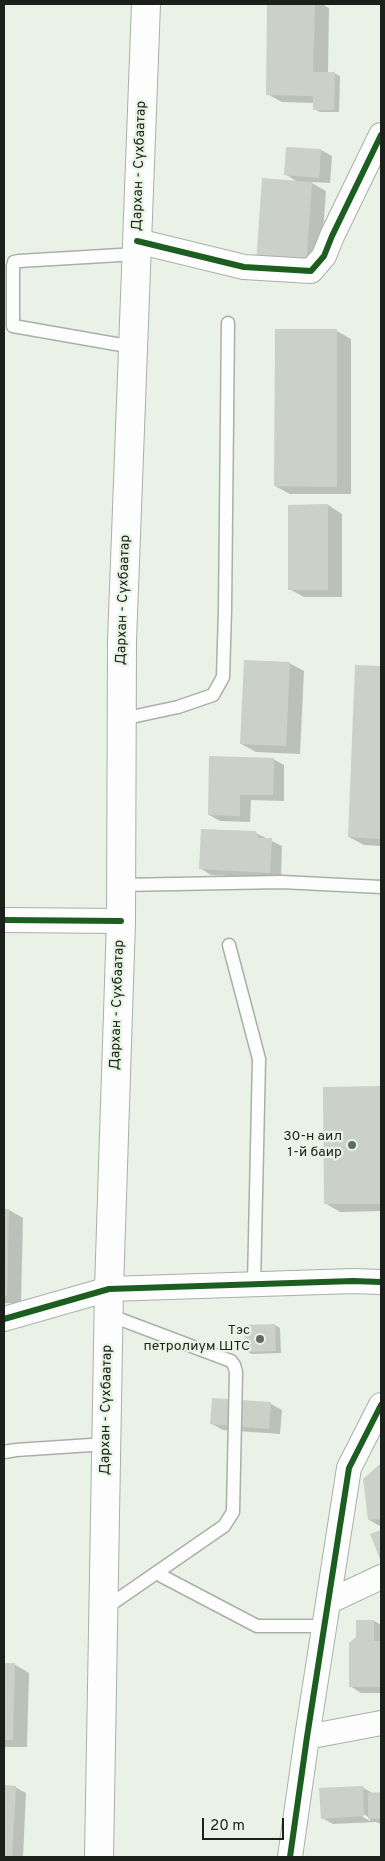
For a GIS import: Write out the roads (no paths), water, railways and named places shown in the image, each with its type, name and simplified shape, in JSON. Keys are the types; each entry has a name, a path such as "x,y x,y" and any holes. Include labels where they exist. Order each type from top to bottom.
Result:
{"highway":[{"name":"Дархан - Сүхбаатар","path":"99,1857 109,1302 121,921 122,641 146,4"}],"street":[{"path":"137,247 244,267 311,270 324,256 381,135"},
{"path":"4,920 121,921"},
{"path":"4,1320 109,1302 254,1284 381,1282"},
{"path":"290,1857 349,1468 381,1405"},
{"path":"328,1602 381,1578"},
{"path":"307,1737 381,1723"}],"lane":[{"path":"133,347 13,326 13,266 14,262 19,261 137,247"},
{"path":"122,718 178,707 213,695 223,677 228,323"},
{"path":"121,885 282,882 381,887"},
{"path":"229,945 259,1059 254,1284"},
{"path":"104,1610 224,1526 233,1512 236,1372 234,1365 230,1361 109,1302"},
{"path":"4,1452 106,1444"},
{"path":"156,1573 257,1626 324,1626"}],"place":[{"name":"30-н аил 1-й баир","path":"352,1145"},
{"name":"Тэс петролиум ШТС","path":"260,1339"}]}
